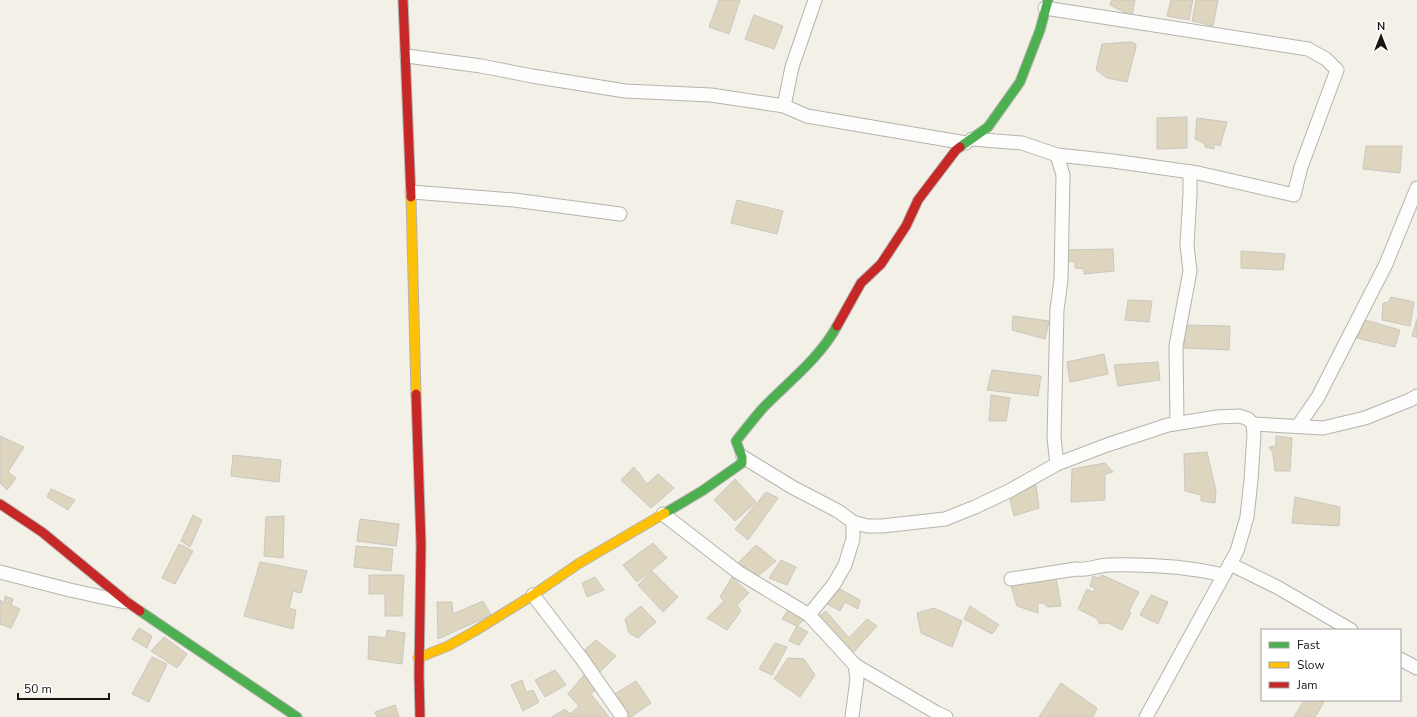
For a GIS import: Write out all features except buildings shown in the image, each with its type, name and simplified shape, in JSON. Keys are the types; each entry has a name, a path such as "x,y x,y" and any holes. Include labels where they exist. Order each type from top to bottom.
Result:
{"street":[{"path":"403,0 407,56 412,192 415,368 421,546 418,658 420,717"},
{"path":"784,106 792,67 815,0"},
{"path":"407,56 482,66 532,76 625,91 711,95 784,106 807,116 969,141 1022,143 1057,155 1190,172 1294,195 1300,167 1337,70 1326,59 1308,49 1046,4 1040,30 1020,82 988,127 969,141 956,150 918,200 906,226 888,254 881,264 861,283 830,340 814,359 763,408 736,441 737,449 743,457 792,487 838,511 853,522 868,526 882,526 946,518 975,507 1009,491 1057,464 1107,445 1168,425 1217,417 1240,416 1248,419 1253,424 1254,442 1247,517 1237,552 1146,717"},
{"path":"1057,155 1063,175 1061,280 1057,309 1056,332 1054,438 1057,464"},
{"path":"1177,423 1176,346 1190,271 1187,245 1190,172"},
{"path":"1298,426 1318,397 1386,264 1417,188"},
{"path":"412,192 514,200 620,214"},
{"path":"1253,424 1323,428 1365,418 1417,396"},
{"path":"418,658 448,646 475,631 533,595 578,564 725,476 742,463 743,457"},
{"path":"0,504 42,532 127,602 297,717"},
{"path":"662,514 738,572 809,615 855,665 946,717"},
{"path":"809,615 834,584 845,565 853,539 853,522"},
{"path":"1230,564 1278,587 1349,629"},
{"path":"1011,579 1076,569 1082,570 1108,565 1164,567 1205,571 1224,575"},
{"path":"0,572 70,590 127,602"},
{"path":"533,595 582,659 621,715"},
{"path":"1401,660 1417,668"},
{"path":"852,717 857,679 855,665"}],"traffic: fast":[{"path":"960,147 988,127 1020,82 1040,30 1048,0"},
{"path":"665,513 702,491 742,463 742,457 736,441 763,408 822,349 837,326"},
{"path":"140,611 297,717"}],"traffic: slow":[{"path":"411,197 416,394"},
{"path":"418,658 448,646 475,631 533,595 578,564 665,513"}],"traffic: jam":[{"path":"403,0 411,197"},
{"path":"837,326 861,283 881,264 906,226 918,200 956,150 960,147"},
{"path":"416,394 421,544 419,674 420,717"},
{"path":"0,504 42,532 140,611"}]}
